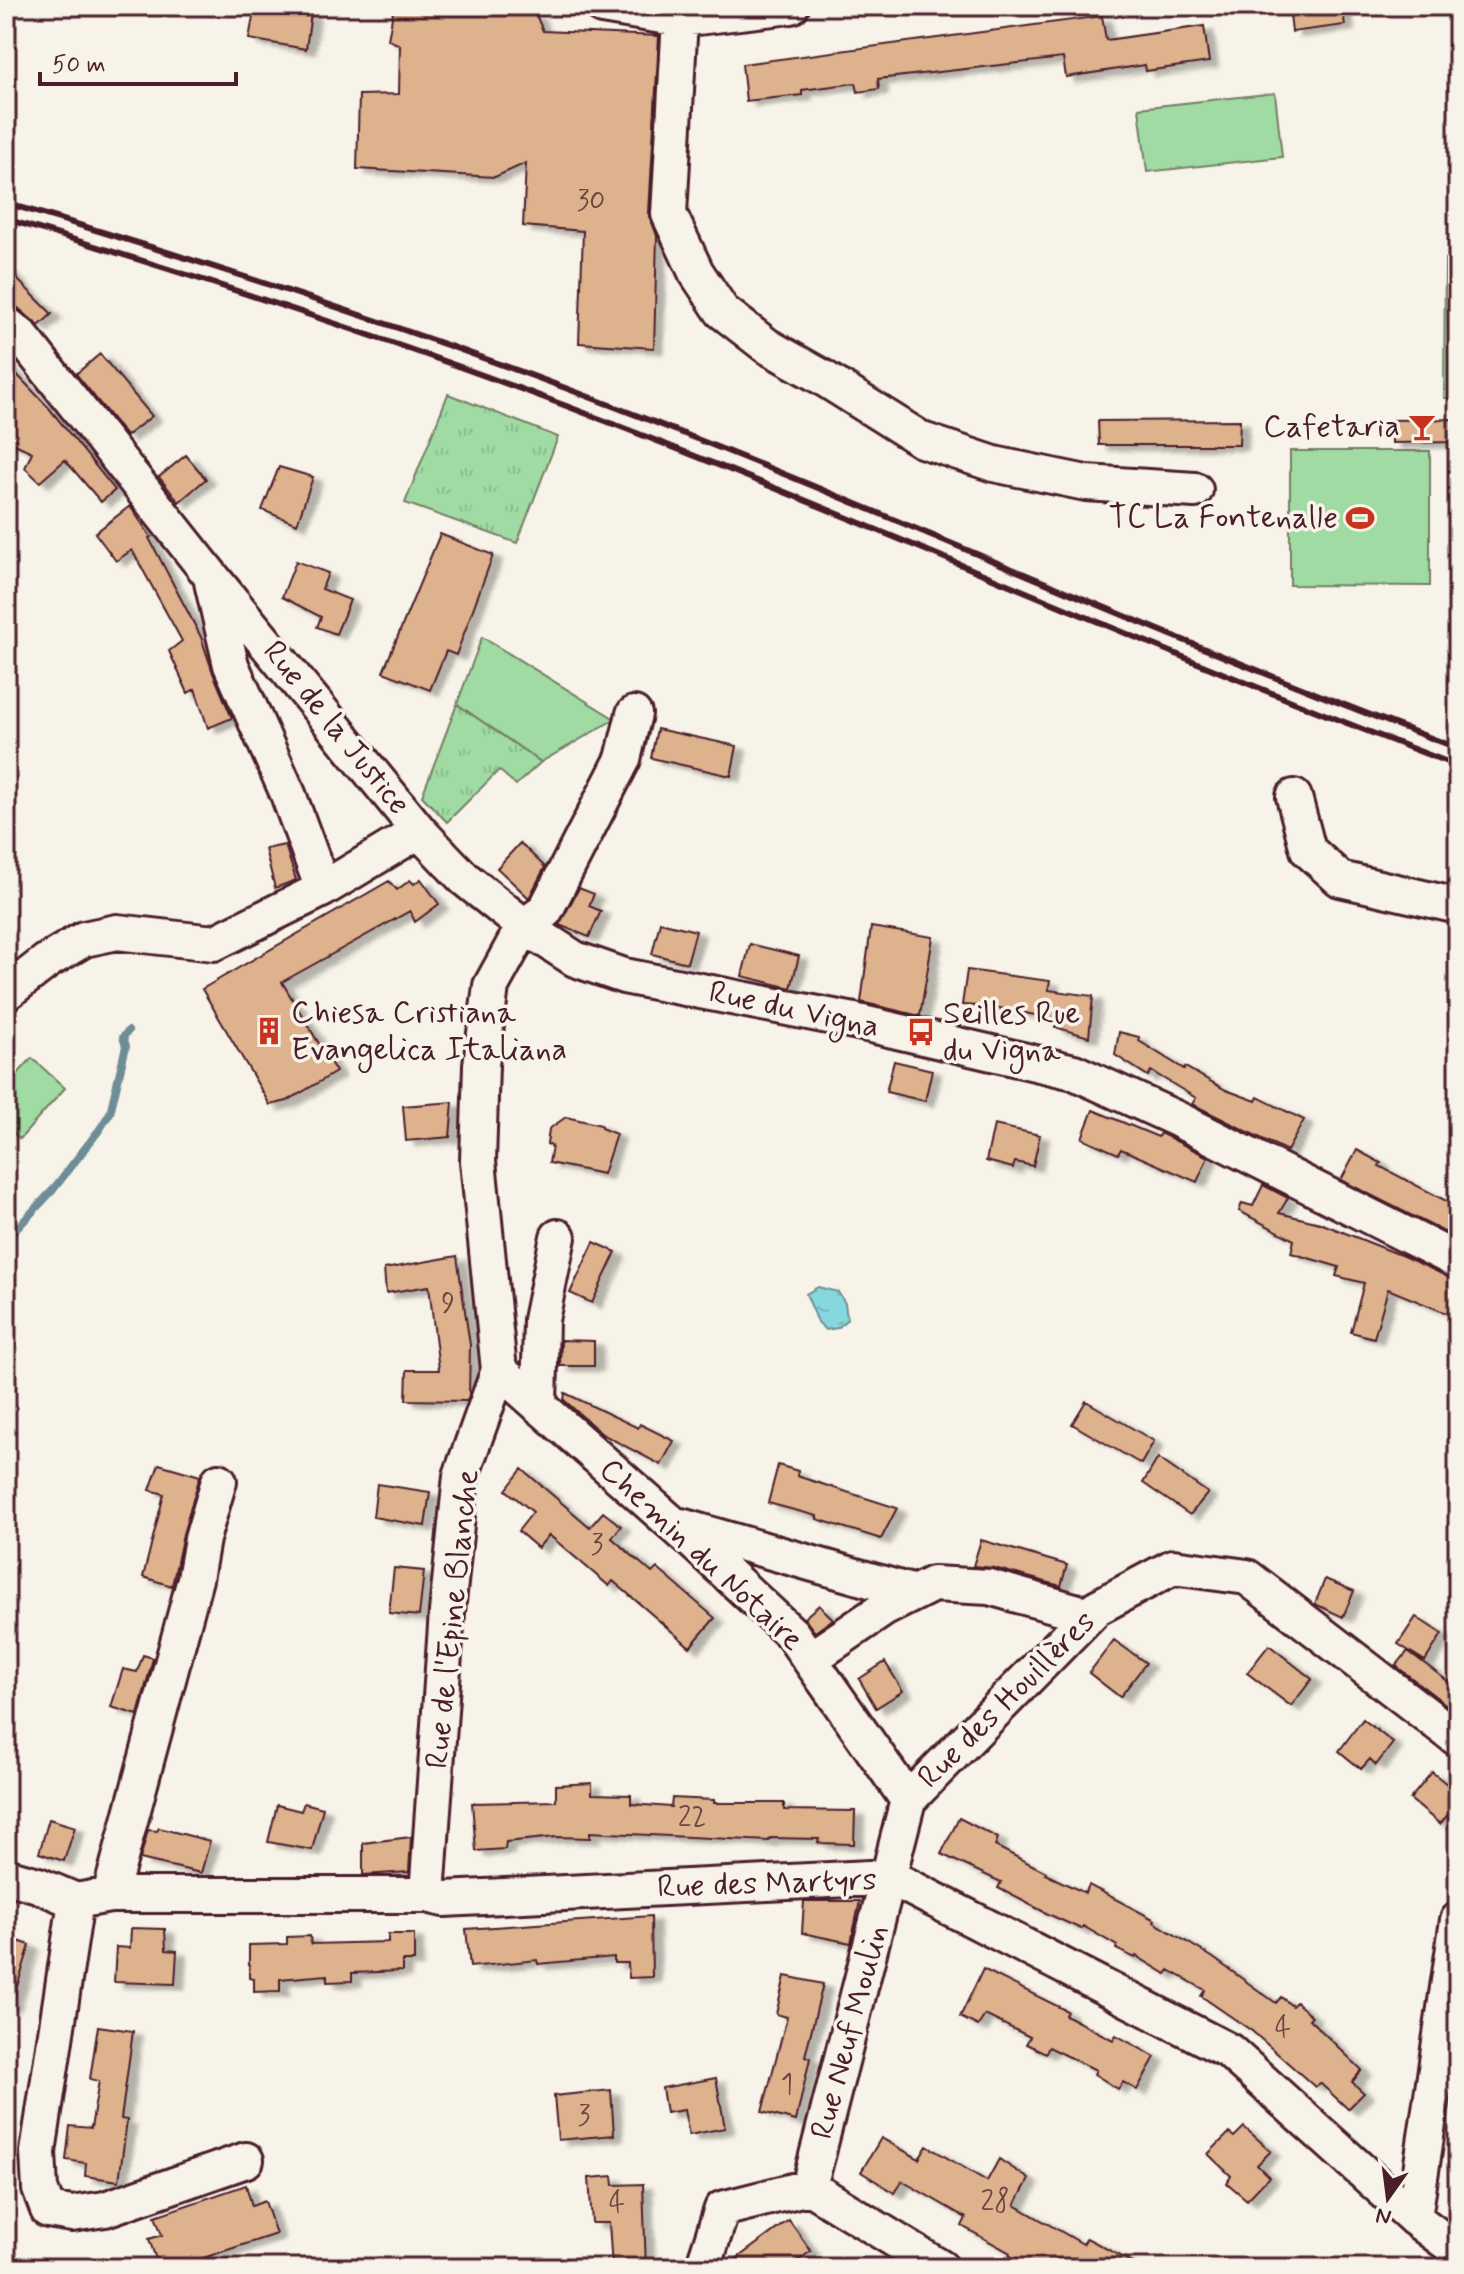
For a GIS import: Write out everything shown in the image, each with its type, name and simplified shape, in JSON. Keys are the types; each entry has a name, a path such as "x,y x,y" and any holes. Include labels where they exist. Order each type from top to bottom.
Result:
{"street":[{"path":"602,6 680,19 791,6"},
{"path":"680,19 669,214 696,272 722,311 767,346 922,440 994,464 1086,483 1195,490"},
{"name":"Rue de la Justice","path":"6,324 21,336 419,831 323,889 214,943 117,932 84,939 47,961 6,993"},
{"name":"Rue de la Justice","path":"211,576 231,665 288,794 323,889"},
{"name":"Rue de l'Epine Blanche","path":"427,1895 447,1612 461,1476 499,1370 478,1161 481,1065 491,986 524,926 545,911 623,759 634,714"},
{"path":"1294,797 1308,850 1340,879 1458,906"},
{"name":"Rue du Vigna","path":"419,831 465,879 524,926 575,959 624,976 854,1021 1074,1072 1177,1119 1458,1261"},
{"path":"539,1406 541,1320 558,1237"},
{"name":"Chemin du Notaire","path":"499,1370 792,1634 908,1800"},
{"path":"110,1895 219,1481"},
{"path":"672,1524 915,1593"},
{"name":"Rue des Houillères","path":"890,1877 908,1800 1096,1608 1173,1567 1247,1577 1458,1739"},
{"path":"810,1659 885,1608 933,1584 989,1587 1089,1615"},
{"path":"6,1876 76,1901 38,2152 40,2189 48,2210 72,2214 105,2209 246,2160"},
{"name":"Rue des Martyrs","path":"76,1901 110,1895 427,1895 444,1899 890,1877 1229,2051 1414,2218"},
{"name":"Rue Neuf Moulin","path":"809,2187 890,1877"},
{"path":"1458,1920 1414,2218 1458,2251"},
{"path":"703,2268 722,2209 809,2187 941,2268"}],"green space":[{"path":"1275,93 1282,157 1147,172 1139,108"},
{"path":"1445,259 1458,259 1458,398 1444,398"},
{"path":"448,394 558,437 517,543 405,503"},
{"name":"TC La Fontenalle","path":"1290,451 1430,451 1430,586 1290,585"},
{"path":"482,637 615,719 541,762 457,704"},
{"path":"457,704 541,762 516,785 499,770 447,822 422,796"},
{"path":"32,1058 65,1088 20,1139 6,1127 6,1087"}],"water":[{"path":"818,1287 838,1292 845,1303 847,1319 838,1328 825,1330 818,1322 806,1294"}],"building":[{"path":"255,6 311,13 306,49 249,39"},
{"path":"394,6 482,6 536,15 543,31 659,36 649,213 657,236 654,348 579,343 583,231 523,226 526,163 495,177 357,169 359,95 399,94 400,45 388,40"},
{"path":"1289,6 1342,6 1345,25 1292,32"},
{"path":"1102,16 1106,40 1204,26 1209,62 1146,71 1145,65 1066,77 1063,58 878,79 879,89 858,92 856,83 802,90 802,95 746,101 742,64"},
{"path":"6,268 52,314 39,326 18,308 6,304"},
{"path":"100,354 152,416 126,436 76,374"},
{"path":"6,363 49,408 115,490 101,502 65,460 40,482 25,468 32,452 6,440"},
{"path":"1458,419 1458,442 1392,443 1392,420"},
{"path":"1240,420 1239,445 1099,445 1098,421"},
{"path":"186,455 206,479 179,502 159,477"},
{"path":"279,467 313,477 297,524 262,510"},
{"path":"130,506 151,537 201,637 232,718 208,728 195,689 188,693 169,651 182,641 132,550 116,561 95,533"},
{"path":"440,534 493,555 456,655 446,651 430,690 383,672"},
{"path":"296,561 328,573 322,589 350,600 336,634 317,627 321,617 282,597"},
{"path":"657,729 737,746 731,776 651,758"},
{"path":"520,843 545,867 529,898 497,868"},
{"path":"285,845 296,880 275,888 265,849"},
{"name":"Chiesa Cristiana Evangelica Italiana","path":"421,879 439,904 415,922 410,911 282,982 336,1072 287,1101 270,1105 202,989 389,881 397,890 410,880 414,884"},
{"path":"579,888 594,894 589,906 601,911 589,937 559,925"},
{"path":"660,922 696,931 687,963 652,954"},
{"path":"871,927 933,937 920,1016 861,1002"},
{"path":"750,944 799,956 791,988 742,976"},
{"path":"967,970 1050,981 1048,990 1093,996 1089,1037 1055,1027 1056,1019 994,1007 962,1005"},
{"path":"1119,1032 1139,1037 1139,1041 1184,1069 1226,1090 1256,1101 1258,1097 1304,1120 1287,1151 1192,1104 1196,1098 1151,1071 1148,1076 1115,1055"},
{"path":"894,1061 932,1070 925,1101 886,1092"},
{"path":"453,1102 450,1137 406,1141 403,1106"},
{"path":"1093,1110 1158,1137 1160,1133 1208,1157 1197,1182 1121,1149 1118,1154 1082,1138"},
{"path":"566,1117 601,1125 601,1128 616,1134 603,1174 549,1163 552,1146 547,1144 549,1129"},
{"path":"994,1125 1040,1135 1033,1166 1015,1162 1013,1168 986,1161"},
{"path":"1357,1150 1381,1163 1379,1166 1458,1207 1458,1239 1341,1180"},
{"path":"1263,1185 1288,1198 1279,1213 1320,1223 1458,1281 1458,1318 1388,1289 1374,1338 1351,1332 1364,1283 1336,1276 1339,1267 1291,1253 1294,1240 1239,1211 1242,1203 1253,1206"},
{"path":"594,1242 616,1252 592,1303 570,1293"},
{"path":"457,1256 470,1345 467,1401 406,1400 407,1370 439,1370 429,1286 386,1293 384,1269"},
{"path":"561,1340 594,1341 594,1366 560,1366"},
{"path":"565,1393 638,1428 640,1424 674,1441 661,1465 602,1434 564,1400"},
{"path":"1086,1401 1154,1441 1141,1464 1072,1424"},
{"path":"1158,1458 1208,1493 1190,1515 1143,1483"},
{"path":"159,1464 200,1476 172,1586 143,1577 164,1494 150,1490"},
{"path":"778,1465 798,1471 797,1476 897,1508 881,1539 817,1519 817,1516 768,1503"},
{"path":"522,1469 590,1527 603,1512 621,1526 612,1538 652,1573 657,1568 715,1618 690,1647 613,1581 609,1586 549,1535 538,1548 518,1531 533,1512 506,1490"},
{"path":"377,1484 430,1492 425,1526 373,1517"},
{"path":"981,1540 1067,1565 1061,1586 994,1568 973,1566"},
{"path":"394,1568 424,1571 419,1616 389,1613"},
{"path":"1325,1579 1354,1591 1343,1617 1315,1604"},
{"path":"819,1605 833,1619 815,1632 804,1618"},
{"path":"1416,1617 1442,1634 1425,1661 1398,1644"},
{"path":"1114,1640 1146,1663 1120,1697 1089,1673"},
{"path":"1269,1645 1312,1679 1291,1706 1247,1673"},
{"path":"1408,1651 1458,1689 1458,1694 1448,1706 1396,1666"},
{"path":"143,1655 153,1658 138,1715 111,1707 123,1669 137,1672"},
{"path":"885,1662 903,1691 876,1708 859,1679"},
{"path":"1363,1719 1393,1743 1376,1765 1370,1759 1361,1769 1339,1751"},
{"path":"1432,1772 1458,1793 1458,1803 1440,1824 1410,1799"},
{"path":"592,1783 592,1794 631,1795 631,1804 671,1807 672,1798 714,1800 714,1803 784,1803 784,1810 855,1811 854,1844 818,1843 819,1839 770,1838 769,1841 590,1832 590,1838 556,1837 506,1842 505,1849 476,1851 472,1803 556,1801 556,1785"},
{"path":"304,1803 323,1808 312,1850 268,1842 277,1805 301,1811"},
{"path":"959,1818 998,1838 995,1846 1045,1874 1085,1893 1089,1885 1155,1920 1276,2003 1281,1997 1292,2006 1296,2002 1312,2016 1309,2019 1362,2070 1352,2082 1364,2093 1348,2109 1320,2083 1315,2087 1252,2031 1201,1996 1205,1990 1169,1970 1166,1974 1136,1956 1116,1949 1117,1946 1083,1926 1081,1929 1048,1914 998,1888 1001,1882 941,1854"},
{"path":"49,1819 75,1827 64,1861 39,1853"},
{"path":"159,1828 210,1841 201,1873 140,1859 148,1830 157,1831"},
{"path":"411,1837 409,1872 363,1875 363,1843"},
{"path":"804,1901 860,1901 851,1943 802,1933"},
{"path":"651,1916 652,1977 629,1978 628,1963 614,1963 614,1957 470,1967 466,1929"},
{"path":"131,1928 165,1929 166,1950 177,1951 175,1984 114,1982 116,1947 130,1948"},
{"path":"388,1934 414,1934 414,1961 402,1961 402,1971 352,1973 352,1981 327,1982 327,1975 280,1979 280,1991 254,1992 254,1979 249,1978 249,1945 287,1944 287,1937 310,1936 311,1944 388,1942"},
{"path":"6,1937 30,1945 11,2006 6,2005"},
{"path":"983,1969 1067,2011 1065,2015 1113,2040 1116,2035 1155,2057 1137,2090 1123,2082 1118,2089 1094,2074 1096,2070 1049,2047 1046,2053 1026,2044 1030,2037 985,2015 978,2026 960,2017"},
{"path":"785,1976 823,1984 805,2056 810,2058 796,2121 762,2112 787,2017 776,2014"},
{"path":"98,2026 133,2031 121,2119 127,2120 119,2181 85,2176 86,2163 66,2160 70,2126 91,2128 99,2081 90,2079"},
{"path":"716,2078 725,2128 689,2135 684,2110 666,2113 662,2088"},
{"path":"611,2090 614,2135 558,2140 554,2096"},
{"path":"1244,2127 1271,2151 1257,2165 1269,2177 1247,2200 1227,2183 1231,2176 1208,2154 1229,2133 1234,2137"},
{"path":"881,2138 919,2159 927,2146 987,2181 999,2159 1029,2179 1015,2205 1083,2244 1087,2238 1142,2268 1039,2268 1029,2262 1026,2265 962,2226 966,2218 902,2181 895,2193 861,2172"},
{"path":"613,2176 614,2185 643,2184 646,2268 612,2268 609,2223 592,2223 589,2178"},
{"path":"246,2185 252,2206 265,2201 276,2234 173,2268 159,2268 149,2239 162,2235 155,2216"},
{"path":"789,2220 811,2251 788,2268 724,2268"}],"waterway":[{"path":"6,1240 52,1191 110,1113 126,1046 123,1037 128,1031"}],"railway":[{"path":"6,203 288,291 568,389 791,477 1235,661 1458,748"},
{"path":"6,219 285,307 561,404 1458,766"}],"place":[{"name":"Cafetaria","path":"1422,427"},
{"name":"TC La Fontenalle","path":"1360,518"},
{"name":"Chiesa Cristiana Evangelica Italiana","path":"269,1031"},
{"name":"Seilles Rue du Vigna","path":"921,1032"}]}
